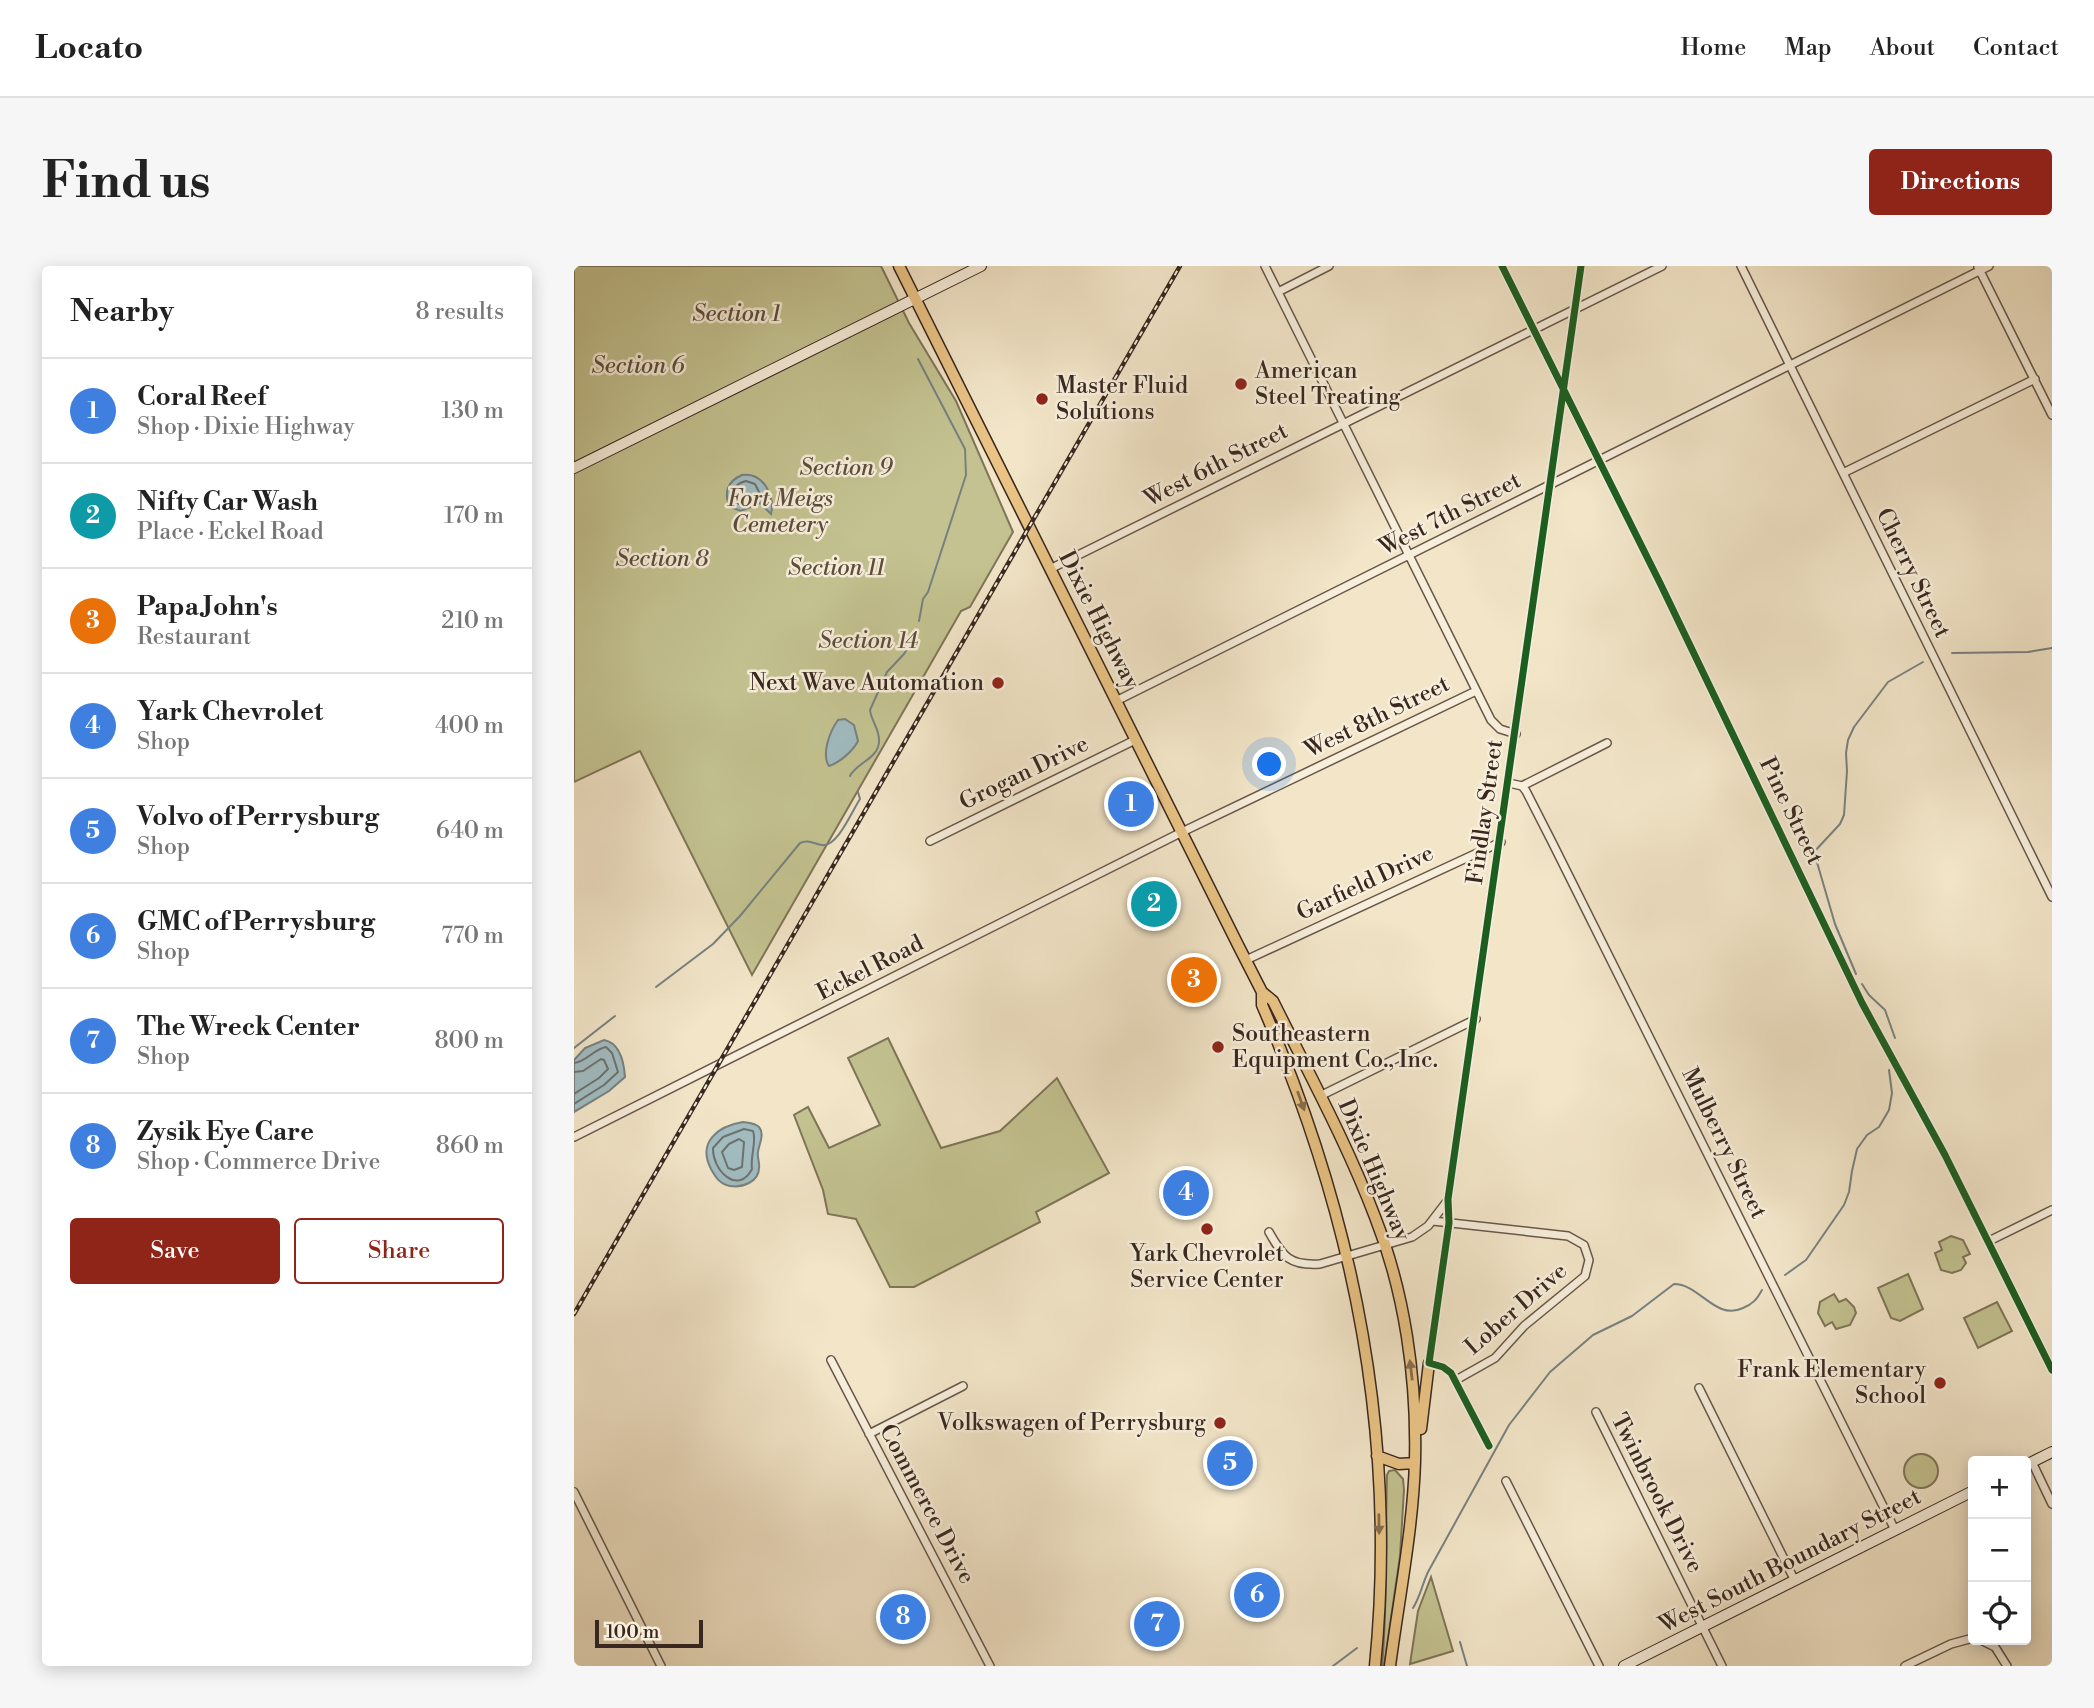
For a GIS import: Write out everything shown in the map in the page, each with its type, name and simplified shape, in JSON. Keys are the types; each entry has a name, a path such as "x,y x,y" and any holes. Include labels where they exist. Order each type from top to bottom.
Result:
{"main road":[{"name":"Dixie Highway","path":"899,266 1262,992 1273,1002 1320,1096 1364,1189 1385,1245 1409,1351 1414,1399 1415,1463 1390,1666"},
{"path":"574,468 981,266"},
{"name":"Dixie Highway","path":"1262,992 1262,1005 1295,1084 1324,1167 1348,1257 1367,1360 1377,1456 1380,1534 1377,1666"},
{"path":"1377,1456 1399,1464 1415,1463 1429,1363"},
{"path":"2031,1463 2052,1452"},
{"name":"West South Boundary Street","path":"1624,1666 1968,1494"}],"street":[{"path":"1265,266 1494,725 1516,734"},
{"path":"1278,292 1329,266"},
{"name":"Pine Street","path":"1502,266 1565,389 1862,1003 1945,1155 2052,1370"},
{"name":"Findlay Street","path":"1429,1363 1449,1223 1448,1199 1476,1019 1581,266"},
{"name":"West 6th Street","path":"1050,569 1662,266"},
{"name":"Cherry Street","path":"1741,266 2052,897"},
{"name":"West 7th Street","path":"1116,701 1790,366 1979,268 1989,266"},
{"path":"1979,268 2052,415"},
{"path":"1843,473 2035,379"},
{"name":"West 8th Street","path":"1182,832 1476,691"},
{"name":"Grogan Drive","path":"930,841 1135,740"},
{"path":"1509,783 1522,786 1608,743"},
{"name":"Mulberry Street","path":"1522,786 1895,1530"},
{"name":"Eckel Road","path":"574,1137 1182,832"},
{"name":"Garfield Drive","path":"1246,960 1501,842"},
{"path":"1320,1096 1476,1019"},
{"name":"Findlay Street","path":"1269,1232 1280,1252 1287,1258 1297,1263 1320,1265 1412,1237 1433,1221 1448,1199"},
{"path":"1989,1241 2052,1210"},
{"name":"Lober Drive","path":"1433,1221 1568,1236 1584,1245 1590,1260 1585,1276 1524,1326 1496,1358 1456,1380"},
{"name":"Commerce Drive","path":"831,1360 990,1666"},
{"path":"1429,1363 1447,1369 1456,1380 1489,1447"},
{"path":"869,1434 962,1385"},
{"path":"1699,1388 1794,1579"},
{"name":"Twinbrook Drive","path":"1596,1412 1722,1666"},
{"path":"2031,1467 2052,1504"},
{"path":"1506,1481 1599,1666"},
{"path":"574,1492 661,1666"},
{"path":"1905,1666 1951,1644 1968,1639"},
{"path":"1991,1645 2007,1666"}],"green space":[{"name":"Fort Meigs Cemetery","path":"574,266 881,266 909,323 956,401 1013,532 970,607 961,611 752,975 640,751 574,782"},
{"path":"888,1038 941,1148 1000,1131 1057,1078 1109,1173 1036,1212 1040,1222 914,1287 890,1287 856,1219 828,1214 823,1190 794,1115 808,1107 829,1148 880,1125 848,1058"},
{"path":"1951,1236 1963,1240 1970,1254 1963,1257 1966,1263 1961,1270 1952,1273 1941,1270 1935,1253 1942,1250 1939,1242"},
{"path":"1908,1274 1923,1309 1900,1321 1891,1318 1878,1288"},
{"path":"1834,1294 1839,1302 1846,1299 1856,1313 1850,1325 1836,1329 1832,1322 1825,1326 1818,1313 1820,1302"},
{"path":"1997,1302 2012,1331 1978,1348 1964,1318"},
{"path":"1921,1454 1933,1459 1938,1471 1933,1483 1921,1488 1909,1483 1904,1471 1909,1459"},
{"path":"1395,1470 1403,1479 1404,1490 1400,1556 1382,1666 1386,1594 1387,1475 1389,1471"},
{"path":"1431,1577 1453,1651 1410,1664 1418,1611"}],"water":[{"path":"742,475 756,477 766,486 771,499 771,514 760,503 741,511 730,507 728,488 733,480"},
{"path":"845,719 854,725 858,741 845,756 829,766 826,749 832,730 838,720"},
{"path":"604,1040 617,1049 625,1077 609,1091 574,1112 574,1060 585,1048"},
{"path":"743,1122 756,1125 761,1130 758,1173 749,1183 730,1186 721,1182 711,1169 707,1159 708,1143 725,1127"}],"waterway":[{"path":"918,359 965,449 966,475 928,592 923,599 919,621"},
{"path":"850,776 878,748 878,733 870,710 887,672 904,654 915,636"},
{"path":"1952,653 2028,652 2052,648"},
{"path":"1856,974 1835,924 1814,852 1840,824 1844,815 1846,753 1854,727 1888,682 1923,662"},
{"path":"656,987 713,944 740,916 800,843 822,845 833,841 844,828 860,799 858,792"},
{"path":"1862,984 1885,1010 1895,1038"},
{"path":"574,1048 615,1016"},
{"path":"1785,1275 1806,1260 1844,1205 1857,1149 1867,1135 1879,1127 1889,1110 1892,1093 1889,1070"},
{"path":"1413,1608 1428,1572 1509,1425 1550,1372 1593,1335 1632,1316 1674,1284 1692,1290 1724,1310 1733,1311 1752,1303 1762,1290"},
{"path":"1460,1642 1467,1666"},
{"path":"1333,1666 1357,1648"}],"railway":[{"path":"574,1314 1180,266"}],"cycle path":[{"path":"1502,266 1660,583 1862,1003 1945,1155 2052,1370"},
{"path":"1489,1446 1451,1373 1443,1367 1429,1363 1449,1223 1448,1199 1581,266"}],"place":[{"name":"American Steel Treating","path":"1241,384"},
{"name":"Master Fluid Solutions","path":"1042,399"},
{"name":"Next Wave Automation","path":"998,683"},
{"name":"Coral Reef","path":"1131,804"},
{"name":"Nifty Car Wash","path":"1154,904"},
{"name":"Papa John's","path":"1194,980"},
{"name":"Southeastern Equipment Co., Inc.","path":"1218,1047"},
{"name":"Yark Chevrolet","path":"1186,1193"},
{"name":"Yark Chevrolet Service Center","path":"1207,1229"},
{"name":"Frank Elementary School","path":"1940,1383"},
{"name":"Volkswagen of Perrysburg","path":"1220,1423"},
{"name":"Volvo of Perrysburg","path":"1230,1463"},
{"name":"GMC of Perrysburg","path":"1257,1595"},
{"name":"Zysik Eye Care","path":"903,1617"},
{"name":"The Wreck Center","path":"1157,1624"}],"park label":[{"name":"Section 1","path":"736,314"},
{"name":"Section 6","path":"638,366"},
{"name":"Section 9","path":"846,468"},
{"name":"Section 8","path":"662,559"},
{"name":"Section 11","path":"836,568"},
{"name":"Section 14","path":"868,641"}]}
